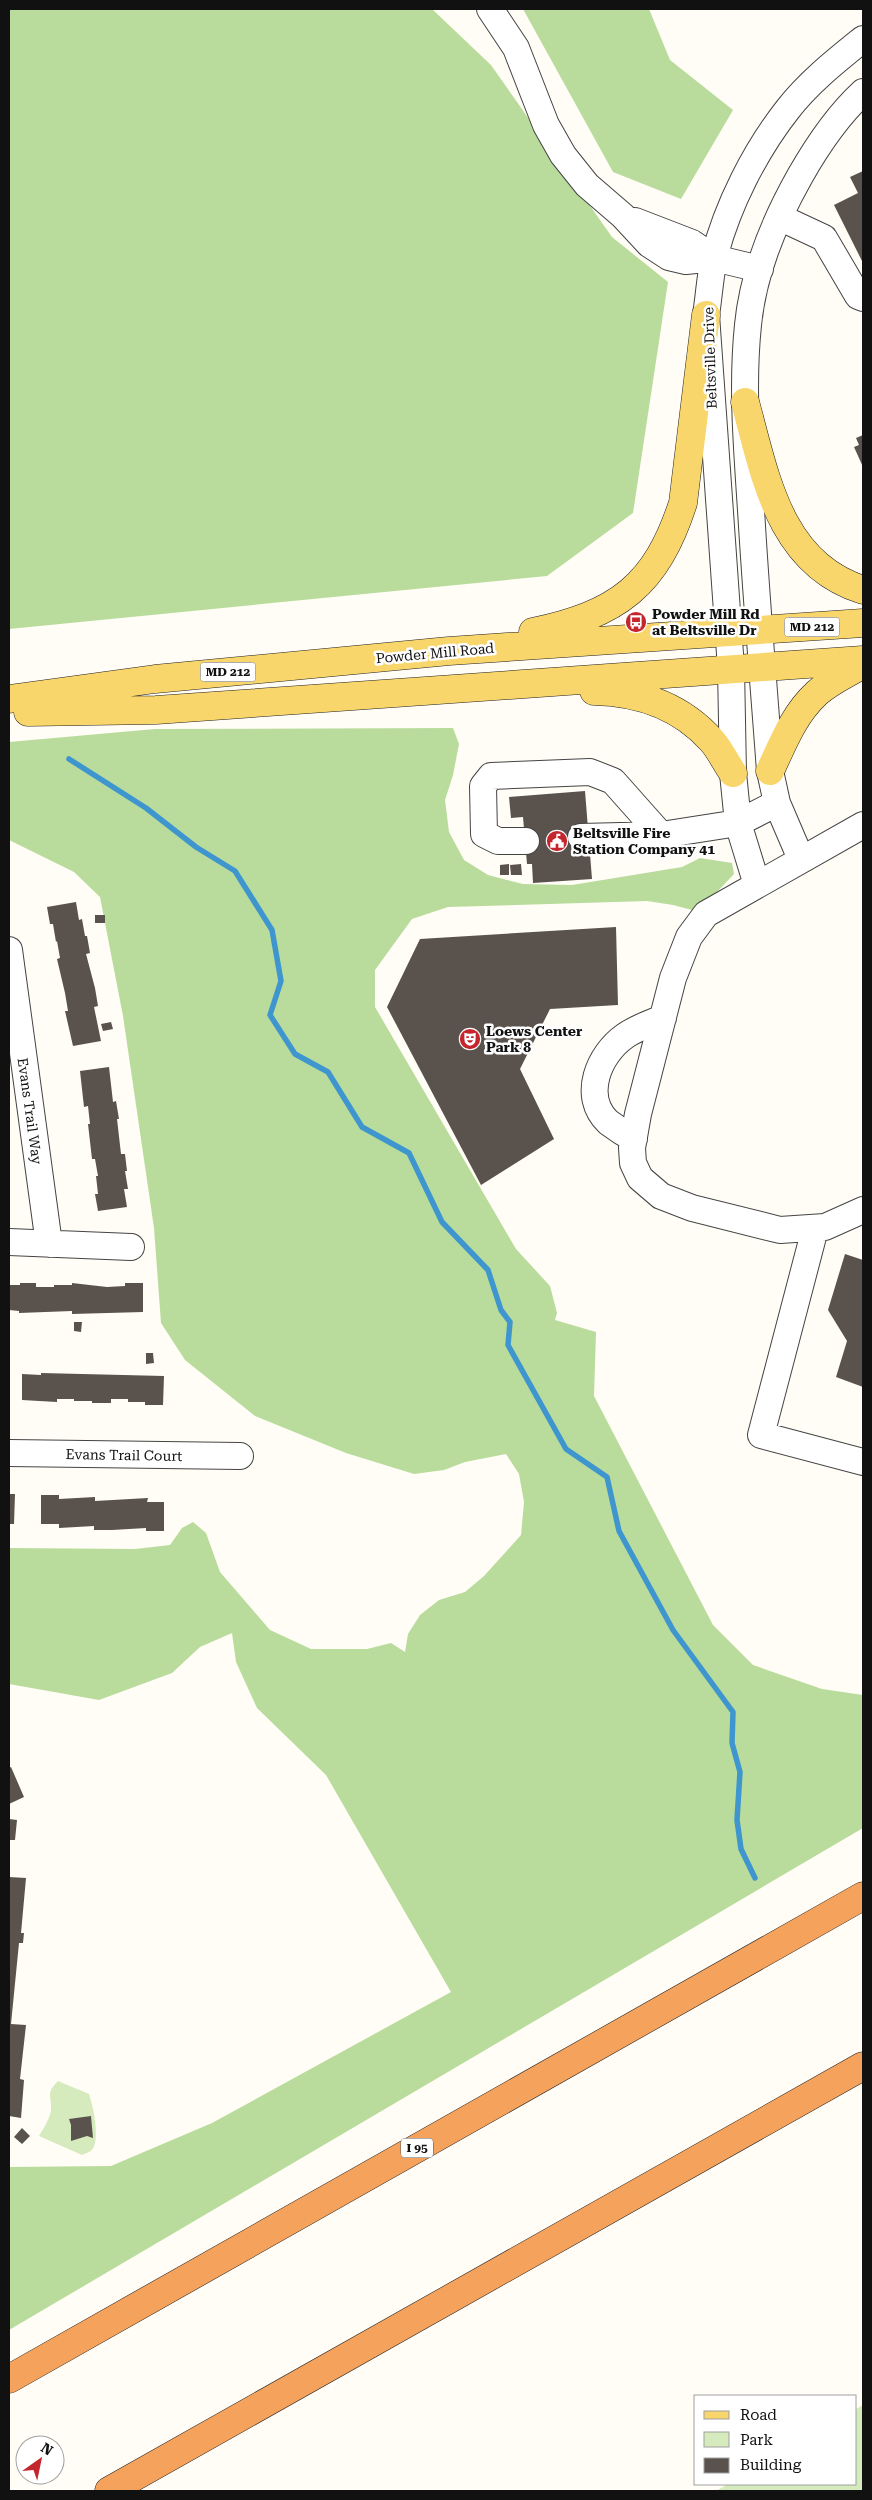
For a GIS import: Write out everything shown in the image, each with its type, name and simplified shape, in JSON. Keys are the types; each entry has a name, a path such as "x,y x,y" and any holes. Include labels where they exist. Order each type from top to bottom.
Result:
{"highway":[{"name":"I 95","path":"9,2378 863,1894"},
{"path":"109,2491 863,2066"}],"main road":[{"path":"449,651 560,626 594,615 629,594 647,577 660,557 674,529 683,502 706,315"},
{"path":"745,402 772,500 786,527 819,565 842,581 863,590"},
{"name":"Powder Mill Road","path":"9,699 155,679 449,651 863,623"},
{"path":"9,712 156,710 762,665 863,660"},
{"path":"770,771 790,728 802,710 818,692 863,664"},
{"path":"450,688 619,691 649,698 674,711 694,725 712,742 733,773"}],"street":[{"path":"491,14 516,48 546,125 563,155 587,185 623,216 692,243 714,258 760,270"},
{"name":"Beltsville Drive","path":"757,884 738,823 733,773 729,632 706,315 714,258 728,217 746,176 788,109 810,85 863,39"},
{"path":"801,860 777,803 770,771 745,402 748,324 760,270 779,217 814,152 849,105 863,92"},
{"path":"779,217 824,238 858,296 863,298"},
{"path":"526,840 498,841 484,834 483,786 491,776 590,772 613,781 661,835"},
{"path":"581,838 661,835 738,823 777,803"},
{"path":"863,825 757,884 706,914 698,922 689,937 681,957 663,1018 638,1114 633,1163 640,1178 661,1196 692,1208 780,1230 825,1227 863,1210"},
{"name":"Evans Trail Way","path":"9,950 48,1244"},
{"path":"634,1139 608,1121 600,1111 594,1095 595,1078 613,1046 625,1035 663,1018"},
{"path":"815,1229 761,1435 863,1462"},
{"path":"9,1242 131,1247"},
{"name":"Evans Trail Court","path":"9,1454 240,1456"}],"green space":[{"path":"9,9 432,9 491,65 612,237 668,282 633,513 547,576 9,629"},
{"path":"523,9 649,9 670,60 733,110 681,199 613,172"},
{"path":"453,728 459,744 453,775 445,800 449,832 464,860 488,875 523,884 572,885 682,867 700,858 732,863 734,874 715,894 692,910 647,901 448,907 412,919 375,970 375,1007 516,1249 550,1286 557,1313 555,1320 596,1332 594,1396 713,1625 753,1665 822,1689 863,1695 863,1828 9,2330 9,2167 111,2166 212,2123 451,1992 326,1775 257,1708 236,1662 232,1633 200,1647 172,1673 99,1700 9,1684 9,1548 135,1549 170,1545 182,1528 193,1522 206,1533 220,1572 270,1630 311,1649 367,1649 391,1643 405,1652 408,1634 420,1615 439,1600 465,1592 484,1576 521,1535 524,1502 519,1474 506,1454 465,1462 444,1470 414,1474 346,1453 255,1416 185,1360 161,1323 154,1228 123,1016 100,897 74,872 9,840 9,742 155,729"},
{"path":"58,2081 89,2094 96,2134 92,2150 82,2155 39,2136 50,2113 50,2092"},
{"path":"863,2405 863,2491 716,2491 726,2485 857,2485 857,2408"}],"building":[{"path":"863,171 863,263 834,205 858,193 850,177"},
{"path":"863,435 863,467 854,447 859,445 856,438"},
{"name":"Beltsville Fire Station Company 41","path":"585,791 592,879 533,883 532,864 527,864 523,817 511,818 509,797"},
{"path":"509,864 509,875 500,875 500,865"},
{"path":"521,864 522,875 511,875 510,865"},
{"path":"76,902 79,920 82,919 85,936 87,936 90,953 86,954 95,988 98,1006 94,1007 101,1041 73,1046 65,1011 68,1011 65,993 57,959 60,958 57,941 53,924 50,924 47,907"},
{"path":"95,915 105,915 105,923 95,923"},
{"name":"Loews Center Park 8","path":"616,927 618,1005 550,1009 520,1069 554,1139 481,1185 387,1007 420,939"},
{"path":"111,1022 113,1029 103,1031 101,1024"},
{"path":"109,1067 113,1102 116,1101 119,1119 117,1119 121,1154 125,1154 128,1189 124,1189 127,1207 98,1211 95,1194 98,1194 96,1176 98,1176 95,1159 92,1159 88,1106 84,1107 80,1071"},
{"path":"845,1254 863,1260 863,1387 836,1377 847,1341 828,1310"},
{"path":"20,1283 36,1283 36,1287 72,1285 72,1283 107,1287 125,1286 125,1283 143,1283 143,1312 72,1314 72,1311 19,1313 19,1311 9,1310 9,1285 20,1285"},
{"path":"74,1322 82,1322 81,1332 74,1331"},
{"path":"146,1353 153,1353 154,1363 146,1364"},
{"path":"41,1373 164,1376 163,1405 145,1405 145,1402 128,1402 128,1399 111,1399 111,1403 92,1403 92,1401 74,1401 74,1399 57,1399 57,1402 22,1400 22,1374 41,1375"},
{"path":"9,1494 15,1494 14,1524 9,1524"},
{"path":"41,1495 59,1495 59,1499 95,1497 95,1501 148,1498 147,1502 164,1502 164,1531 146,1531 146,1528 94,1530 94,1526 59,1528 59,1524 41,1524"},
{"path":"11,1767 24,1797 9,1804 9,1768"},
{"path":"9,1819 17,1820 15,1840 9,1840"},
{"path":"9,1877 26,1878 21,1933 24,1933 23,1943 19,1943 11,2024 26,2025 20,2079 24,2080 21,2118 9,2116"},
{"path":"91,2116 93,2138 87,2136 71,2141 69,2119"},
{"path":"22,2128 30,2136 22,2144 14,2137"}],"waterway":[{"path":"69,759 146,808 196,847 235,871 272,930 281,981 270,1015 295,1054 328,1072 362,1127 409,1153 442,1222 488,1270 501,1310 510,1322 508,1345 566,1449 607,1477 619,1531 673,1630 733,1712 732,1743 740,1772 737,1820 741,1849 755,1878"}],"place":[{"name":"Powder Mill Rd at Beltsville Dr","path":"636,622"},
{"name":"Beltsville Fire Station Company 41","path":"557,841"},
{"name":"Loews Center Park 8","path":"470,1039"}]}
